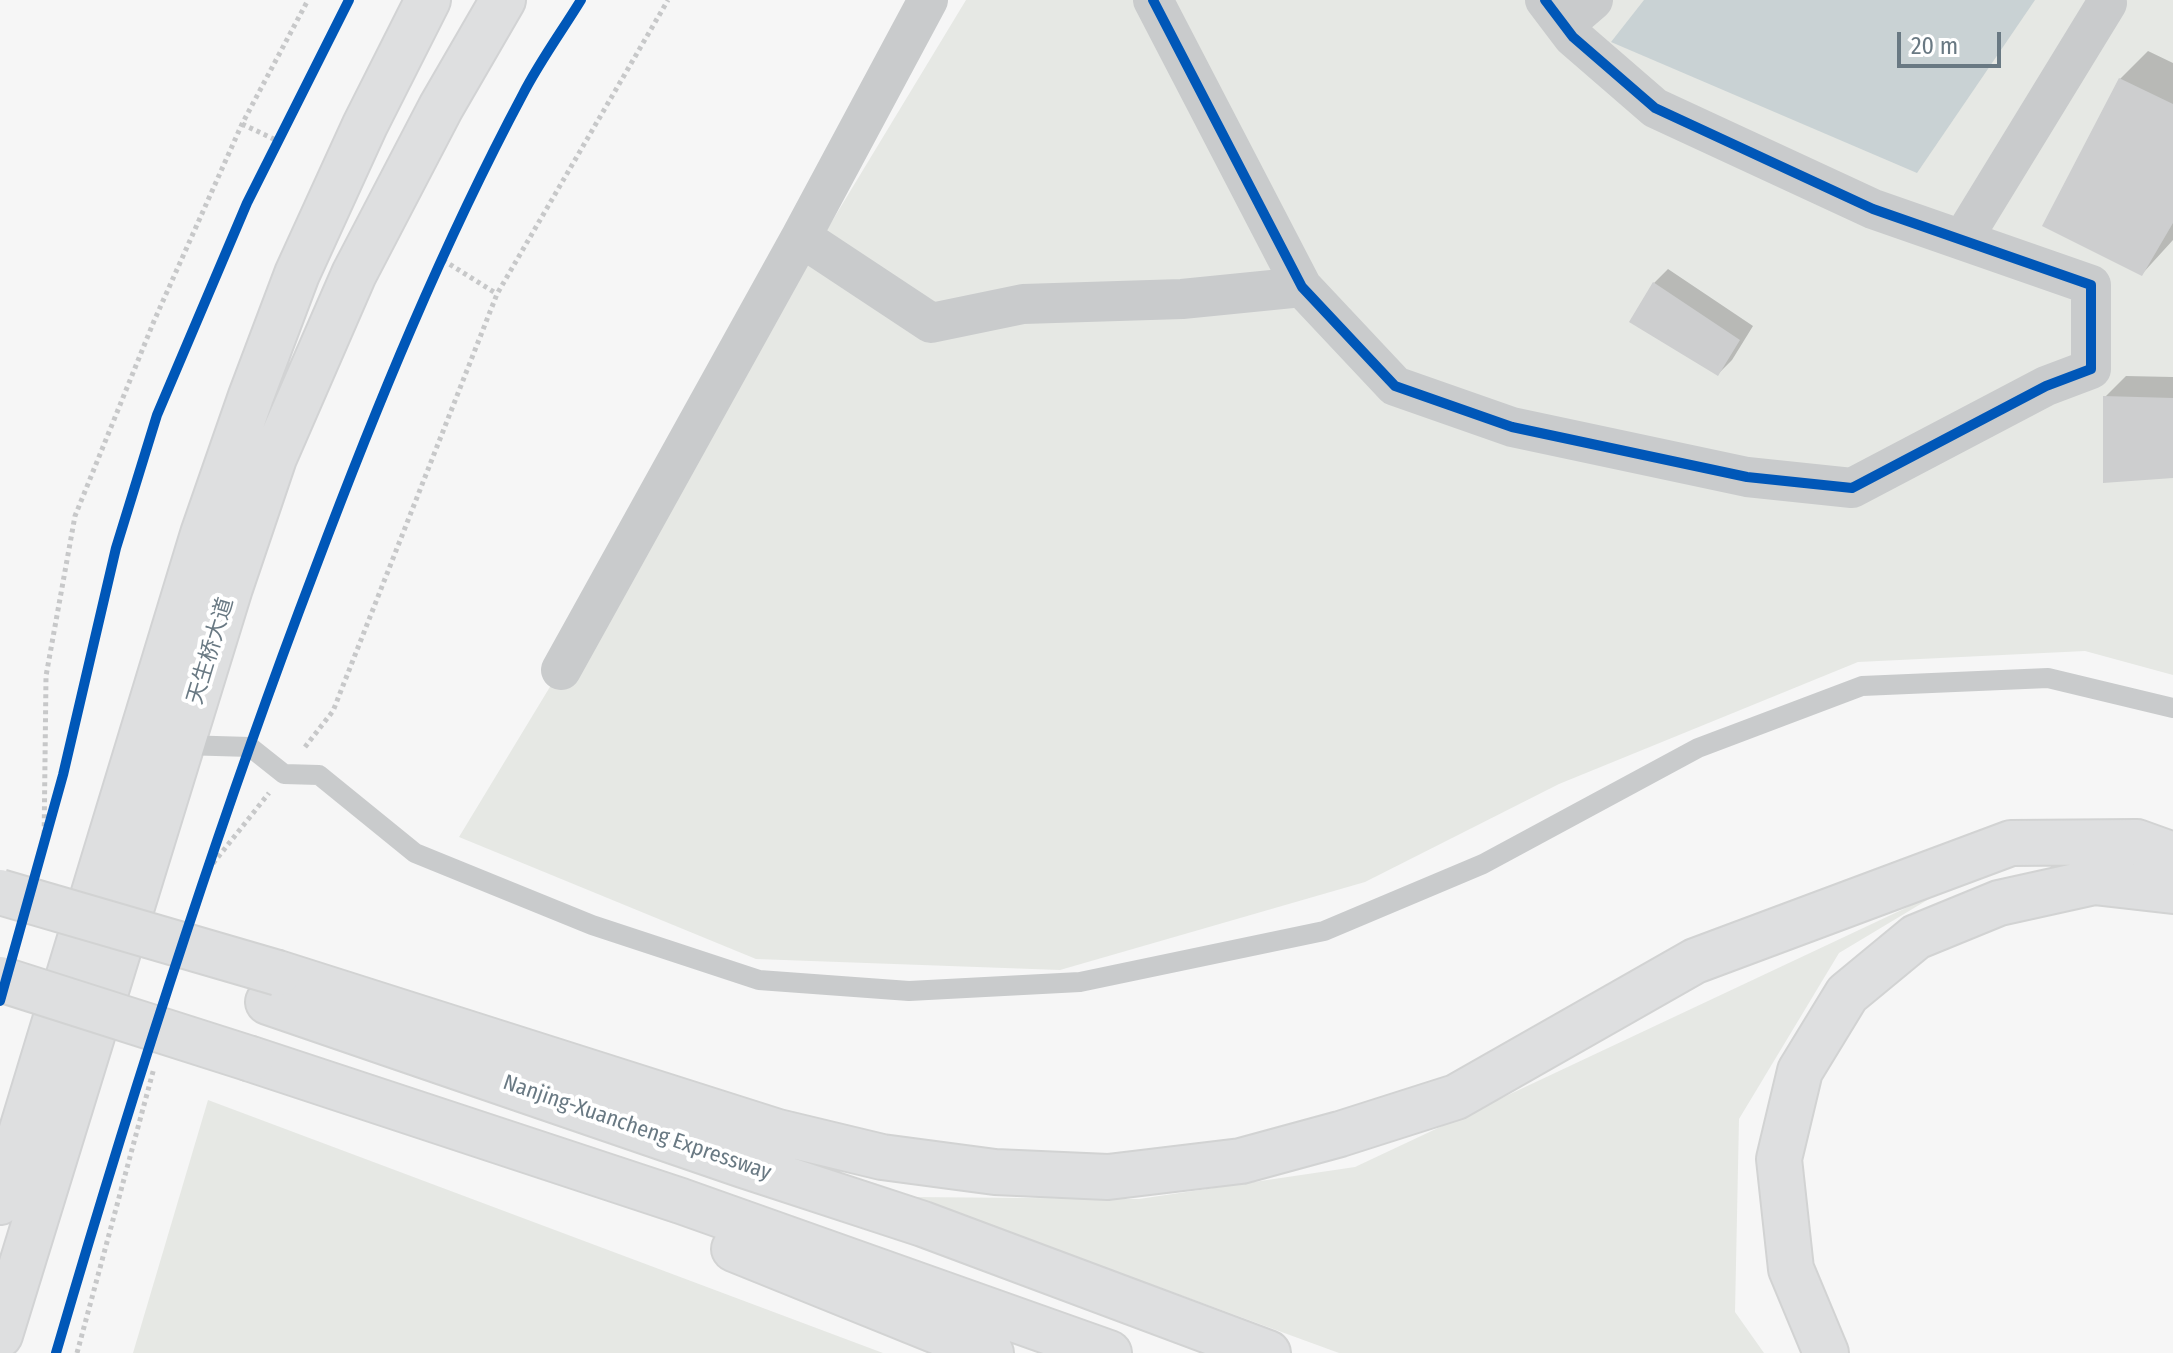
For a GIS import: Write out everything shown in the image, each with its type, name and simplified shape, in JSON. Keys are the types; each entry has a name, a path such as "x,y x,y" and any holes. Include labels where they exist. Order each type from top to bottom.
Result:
{"main road":[{"name":"天生桥大道","path":"0,1202 203,534 246,410 297,274 365,125 428,0"},
{"name":"天生桥大道","path":"0,1335 230,588 286,430 354,274 441,107 503,0"},
{"path":"23,880 273,988 778,1132 896,1159 995,1172 1108,1177 1241,1161 1456,1097 1695,961 2011,843 2137,842 2173,855"},
{"path":"1826,1353 1791,1269 1779,1159 1800,1071 1847,994 1916,937 1999,903 2094,882 2173,891"},
{"name":"Nanjing-Xuancheng Expressway","path":"0,918 273,988 743,1165 923,1224 1268,1353"},
{"path":"0,979 681,1201 1109,1353"},
{"path":"343,1091 991,1353"}],"street":[{"path":"561,670 801,237 928,0"},
{"path":"1153,0 1302,287 1395,386 1512,427 1747,477 1852,488 2046,386 2091,369 2091,285 1873,209 1655,108 1573,37 1567,8"},
{"path":"1962,240 2107,3"},
{"path":"801,237 931,323 1023,304 1182,299 1302,287"}],"lane":[{"path":"182,745 250,747 284,774 319,775 415,853 592,925 759,980 909,991 1080,982 1324,931 1483,864 1698,748 1862,686 2048,678 2173,708"}],"path":[{"path":"44,845 46,676 75,516 154,321 242,124 308,0"},
{"path":"207,871 333,711 497,294 668,0"},
{"path":"242,124 278,141"},
{"path":"272,154 285,127"},
{"path":"436,274 445,255 497,294"},
{"path":"23,880 44,845 55,803"},
{"path":"192,920 216,844"},
{"path":"124,1134 151,1062"},
{"path":"77,1353 151,1062"}],"shaded area":[{"path":"966,0 2173,0 2173,675 2085,651 1858,662 1559,784 1365,882 1060,970 756,959 459,837"},
{"path":"1644,0 2035,0 1917,173 1611,42"},
{"path":"1944,890 1839,953 1739,1119 1735,1312 1764,1353 1339,1353 912,1197 1139,1199 1355,1167"},
{"path":"208,1100 883,1353 133,1353"}],"building":[{"path":"2119,78 2173,104 2173,223 2142,276 2042,226"},
{"path":"1653,282 1740,340 1718,376 1629,322"},
{"path":"2103,396 2173,398 2173,478 2103,483"}],"cycle path":[{"path":"0,1001 63,775 116,548 157,415 247,203 349,0"},
{"path":"56,1353 115,1155 210,860 338,508 412,328 493,151 530,82 581,0"},
{"path":"1153,0 1302,287 1395,386 1512,427 1747,477 1852,488 2046,386 2091,369 2091,285 1873,209 1655,108 1573,37 1545,0"}]}
